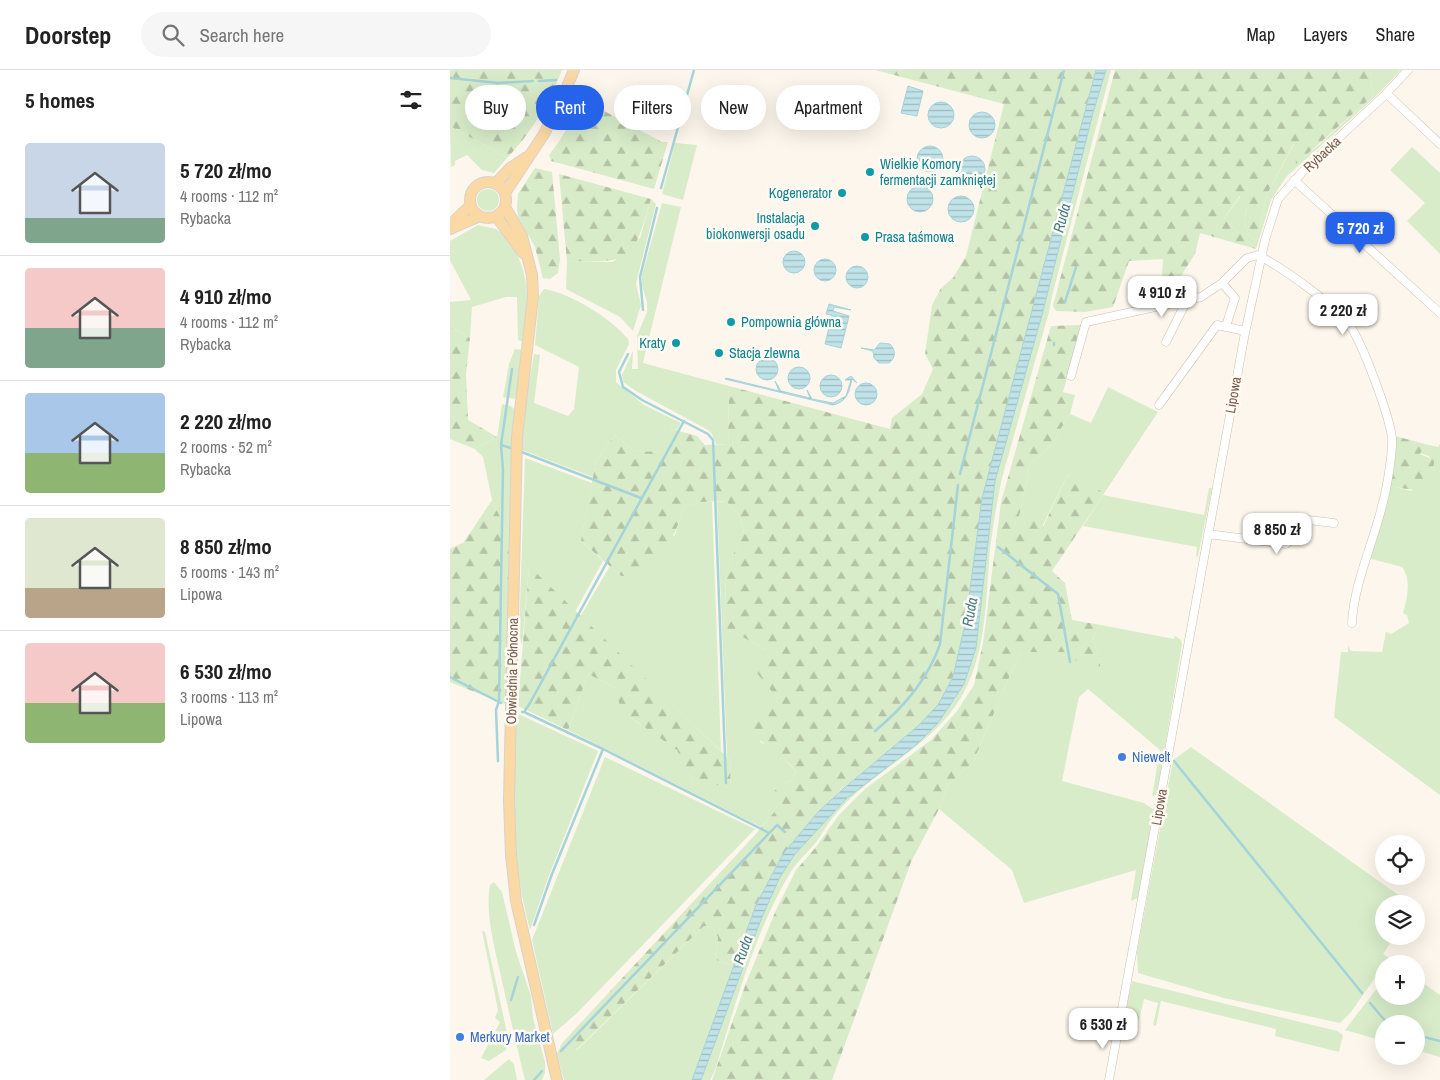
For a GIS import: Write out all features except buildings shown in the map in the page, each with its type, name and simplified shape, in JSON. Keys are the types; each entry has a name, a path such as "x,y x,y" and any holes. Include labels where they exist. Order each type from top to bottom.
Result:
{"main road":[{"path":"450,229 480,216 488,218 496,216 505,207 505,193 518,176 528,156 554,116 574,70"},
{"path":"496,183 510,168 528,156"},
{"path":"480,216 471,204 471,194 476,187 483,182 496,183 505,193"},
{"path":"450,225 471,204"},
{"name":"Obwiednia Północna","path":"505,207 522,236 532,275 533,297 518,437 510,829 516,901 558,1080"},
{"name":"Obwiednia Północna","path":"496,216 528,259"}],"street":[{"name":"Rybacka","path":"1261,256 1275,205 1294,180 1387,94 1408,70"},
{"path":"1387,94 1440,144"},
{"path":"1294,180 1440,313"},
{"path":"1071,376 1086,322 1186,302 1206,295 1222,284 1247,258 1261,256 1334,309 1351,326 1370,369 1392,438 1384,500 1364,566 1352,624"},
{"name":"Lipowa","path":"1109,1080 1245,331 1261,256"},
{"path":"1222,284 1235,298 1226,326"},
{"path":"1166,342 1186,302"},
{"path":"1159,405 1217,325 1245,331"},
{"path":"1208,534 1286,544 1292,540 1299,519 1334,523"}],"green space":[{"path":"450,70 562,70 556,85 536,85 536,121 507,158 450,126"},
{"path":"875,70 1096,70 982,498 966,620 953,677 938,705 918,726 843,788 818,812 783,854 756,905 734,966 716,960 718,937 711,927 704,926 576,1050 562,1043 754,836 783,802 774,791 784,783 793,780 796,771 750,729 757,706 778,699 757,673 764,649 723,626 726,607 725,572 744,532 739,515 726,501 701,502 684,507 668,545 650,568 641,577 621,576 581,541 596,461 615,435 634,451 664,452 672,429 697,436 705,445 728,444 729,386 890,429 892,418 922,394 933,369 925,354 932,305 941,288 953,278 966,256 1004,104"},
{"path":"1106,70 1111,70 1049,312 1002,478 990,549 982,636 974,670 955,707 940,725 923,741 850,799 792,870 767,917 757,942 715,1070 710,1080 701,1080 762,917 780,877 795,854 846,799 916,745 938,723 964,684 976,648 995,481 1042,315 1093,113"},
{"path":"1115,70 1370,70 1373,96 1296,164 1294,143 1267,194 1257,240 1250,237 1244,222 1247,206 1240,196 1224,218 1256,249 1200,233 1195,254 1170,293 1161,292 1163,259 1129,261 1113,307 1085,312 1056,311 1053,306"},
{"path":"1370,70 1401,70 1374,98 1286,177 1271,200 1256,249 1224,218 1241,196 1247,206 1244,222 1250,237 1257,240 1267,194 1295,142 1296,163 1319,145 1373,96"},
{"path":"604,111 614,116 614,130 640,130 662,142 668,142 654,189 551,161 549,155 566,130 604,130"},
{"path":"450,126 507,158 494,173 482,170 467,155 455,161 455,165 451,167"},
{"path":"675,143 697,145 683,200 662,194"},
{"path":"1412,147 1440,173 1440,254 1407,221 1425,203 1390,170"},
{"path":"535,168 552,172 560,259 558,273 550,279 543,278 535,247 518,217 518,194"},
{"path":"559,174 651,199 639,236 627,254 618,259 605,261 567,261"},
{"path":"488,189 496,192 499,200 496,208 488,211 480,208 477,200 480,192"},
{"path":"651,199 656,204 636,284 641,305 633,331 620,317 566,289 567,261 613,262 640,238"},
{"path":"662,203 681,207 643,363 729,386 728,444 716,444 708,430 623,382 622,375 633,351 632,369 638,369 637,336 647,312 642,275"},
{"path":"478,225 496,229 503,234 506,232 520,262 524,274 527,297 524,342 518,340 517,297 506,297 472,307 470,338 450,327 450,302 471,300 450,260 450,241"},
{"path":"544,289 578,301 601,315 628,339 629,344 616,370 616,382 644,405 681,423 677,430 672,429 665,452 634,451 615,435 596,461 593,477 522,450 525,404 534,354 540,355 534,403 568,416 574,409 579,367 535,345 539,296"},
{"path":"1082,325 1063,392 1075,395 1070,414 1050,446 1030,464 1019,517 1034,518 1043,527 1068,474 1101,491 1103,495 1052,571 1065,583 1072,620 1101,625 1093,637 1101,668 1088,671 1066,652 1020,652 973,762 948,785 939,809 911,862 832,1080 712,1080 746,983 776,910 796,870 816,847 838,816 865,789 931,740 957,711 974,685 983,643 1001,502 1051,326"},
{"path":"450,327 470,338 466,374 468,420 497,437 475,449 450,439"},
{"path":"515,349 522,350 515,399 503,397 509,364"},
{"path":"1108,387 1158,412 1103,495 1068,474 1042,527 1019,517 1030,464 1050,446 1070,414 1091,423"},
{"path":"502,404 511,406 514,409 509,536 492,500 483,457 475,449 497,437"},
{"path":"1395,436 1425,444 1420,454 1434,460 1431,477 1421,491 1387,486"},
{"path":"1425,444 1438,447 1440,444 1440,795 1334,717 1341,652 1348,652 1348,645 1351,651 1382,652 1386,632 1391,634 1409,623 1407,615 1403,613 1408,584 1402,567 1368,558 1387,485 1411,491 1427,484 1434,467 1429,456 1420,453"},
{"path":"525,458 592,483 581,541 603,561 575,612 529,567 522,646 519,634"},
{"path":"1209,488 1212,488 1198,556 1196,557 1197,547 1083,526 1103,495 1204,515"},
{"path":"492,500 509,536 507,705 450,682 450,549 464,542"},
{"path":"726,501 739,515 744,532 725,572 726,607 723,626 764,649 778,700 760,742 772,747 796,771 793,780 784,783 784,802 761,827 568,730 588,674 618,689 624,710 631,718 659,735 677,750 692,781 721,784 730,789 731,761 727,757 717,502"},
{"path":"701,502 712,502 721,751 580,617 610,566 621,576 675,535 684,507"},
{"path":"529,566 731,761 730,789 721,784 708,788 692,781 677,750 623,712 618,700 618,689 588,674 568,730 518,706"},
{"path":"1101,625 1174,639 1175,636 1181,640 1182,644 1157,795 1152,796 1160,750 1088,689 1079,697 1062,781 1144,803 1154,810 1138,898 1131,901 1136,870 1024,903 1012,870 939,809 948,785 973,762 1020,652 1066,652 1101,668 1093,637"},
{"path":"516,713 598,751 548,878 530,930 519,877 515,822"},
{"path":"1191,747 1375,878 1375,885 1384,885 1398,895 1375,895 1375,945 1389,945 1383,954 1384,955 1375,955 1375,978 1351,1012 1340,1023 1224,998 1138,973 1137,952 1173,760"},
{"path":"605,757 755,829 577,1013 553,1034 532,940"},
{"path":"494,882 502,892 516,952 531,996 533,1018 545,1062 545,1073 542,1080 525,1080 491,928 489,895 490,885"},
{"path":"704,926 711,927 718,937 716,960 734,966 692,1080 564,1080 557,1054 562,1043 577,1050"},
{"path":"482,931 485,932 509,1042 506,1050 489,1061 481,1058 500,1022 495,1018 498,1010"},
{"path":"1132,981 1337,1031 1343,1035 1339,1052 1275,1036 1276,1029 1161,1001 1156,1026 1153,1025 1158,1003 1144,999 1139,1020 1134,1022 1130,1019 1127,1009"},
{"path":"1425,984 1440,995 1440,1057 1425,1053 1425,1015 1375,1015 1375,1038 1345,1030 1375,991 1375,1005 1425,1005"},
{"path":"509,1059 514,1064 517,1080 484,1080"}],"water":[{"name":"Ruda","path":"1096,70 1106,70 1093,113 1042,315 995,481 976,648 964,684 938,723 916,745 846,799 795,854 780,877 762,917 701,1080 692,1080 756,905 783,854 818,812 918,726 938,705 953,677 966,620 982,498"},
{"path":"908,86 923,91 917,116 901,113"},
{"path":"941,102 950,106 954,115 950,124 941,128 932,124 928,115 932,106"},
{"path":"982,112 991,116 995,125 991,134 982,138 973,134 969,125 973,116"},
{"path":"930,146 939,150 943,159 939,168 930,172 921,168 917,159 921,150"},
{"path":"972,156 981,160 985,169 981,178 972,182 963,178 959,169 963,160"},
{"path":"920,186 929,190 933,199 929,208 920,212 911,208 907,199 911,190"},
{"path":"961,196 970,200 974,209 970,218 961,222 952,218 948,209 952,200"},
{"path":"794,251 804,258 805,262 798,272 794,273 784,266 783,262 790,252"},
{"path":"825,259 835,266 836,270 829,280 825,281 815,274 814,270 821,260"},
{"path":"857,266 867,273 868,277 861,287 857,288 847,281 846,277 853,267"},
{"path":"829,304 851,310 834,307 833,311 849,316 841,348 825,344 832,315 826,314"},
{"path":"880,343 890,344 893,349 894,356 889,363 879,363 874,358 873,351 861,348 874,350"},
{"path":"767,358 777,365 778,369 771,379 767,380 757,373 756,369 763,359"},
{"path":"799,367 809,374 810,378 803,388 799,389 789,382 788,378 795,368"},
{"path":"831,375 841,382 842,386 835,396 831,397 821,390 820,386 827,376"},
{"path":"851,376 857,383 852,379 846,395 851,380 845,380"},
{"path":"725,379 779,391 775,381 781,391 810,398 807,390 812,399 833,403 846,396 841,402 833,405"},
{"path":"866,383 876,390 877,394 870,404 866,405 856,398 855,394 862,384"}],"waterway":[{"path":"661,188 694,70"},
{"path":"960,474 1064,70"},
{"path":"450,78 499,83 533,81"},
{"path":"539,81 556,80"},
{"path":"643,310 640,277 657,208"},
{"path":"1065,302 1076,267"},
{"path":"628,354 619,372 623,387 642,400 708,434 713,440 726,783"},
{"path":"498,761 496,710 499,701 503,469 501,445 512,369"},
{"path":"522,712 530,703 684,421"},
{"path":"501,445 514,449"},
{"path":"519,451 641,498"},
{"path":"875,731 905,703 922,681 940,644 958,485"},
{"path":"998,547 1058,594 1070,662"},
{"path":"450,677 501,703"},
{"path":"524,712 603,749 769,833"},
{"path":"534,925 552,874 603,749"},
{"path":"1174,761 1362,993"},
{"path":"561,1051 777,825 785,832"},
{"path":"511,1000 518,977"},
{"path":"1370,1003 1380,1015"},
{"path":"1425,1037 1440,1041"},
{"path":"534,1080 542,1071"}],"place":[{"name":"Wielkie Komory fermentacji zamkniętej","path":"870,172"},
{"name":"Kogenerator","path":"842,193"},
{"name":"Instalacja biokonwersji osadu","path":"815,226"},
{"name":"Prasa taśmowa","path":"865,237"},
{"name":"Pompownia główna","path":"731,322"},
{"name":"Kraty","path":"676,343"},
{"name":"Stacja zlewna","path":"719,353"},
{"name":"Niewelt","path":"1122,757"},
{"name":"Merkury Market","path":"460,1037"}]}
